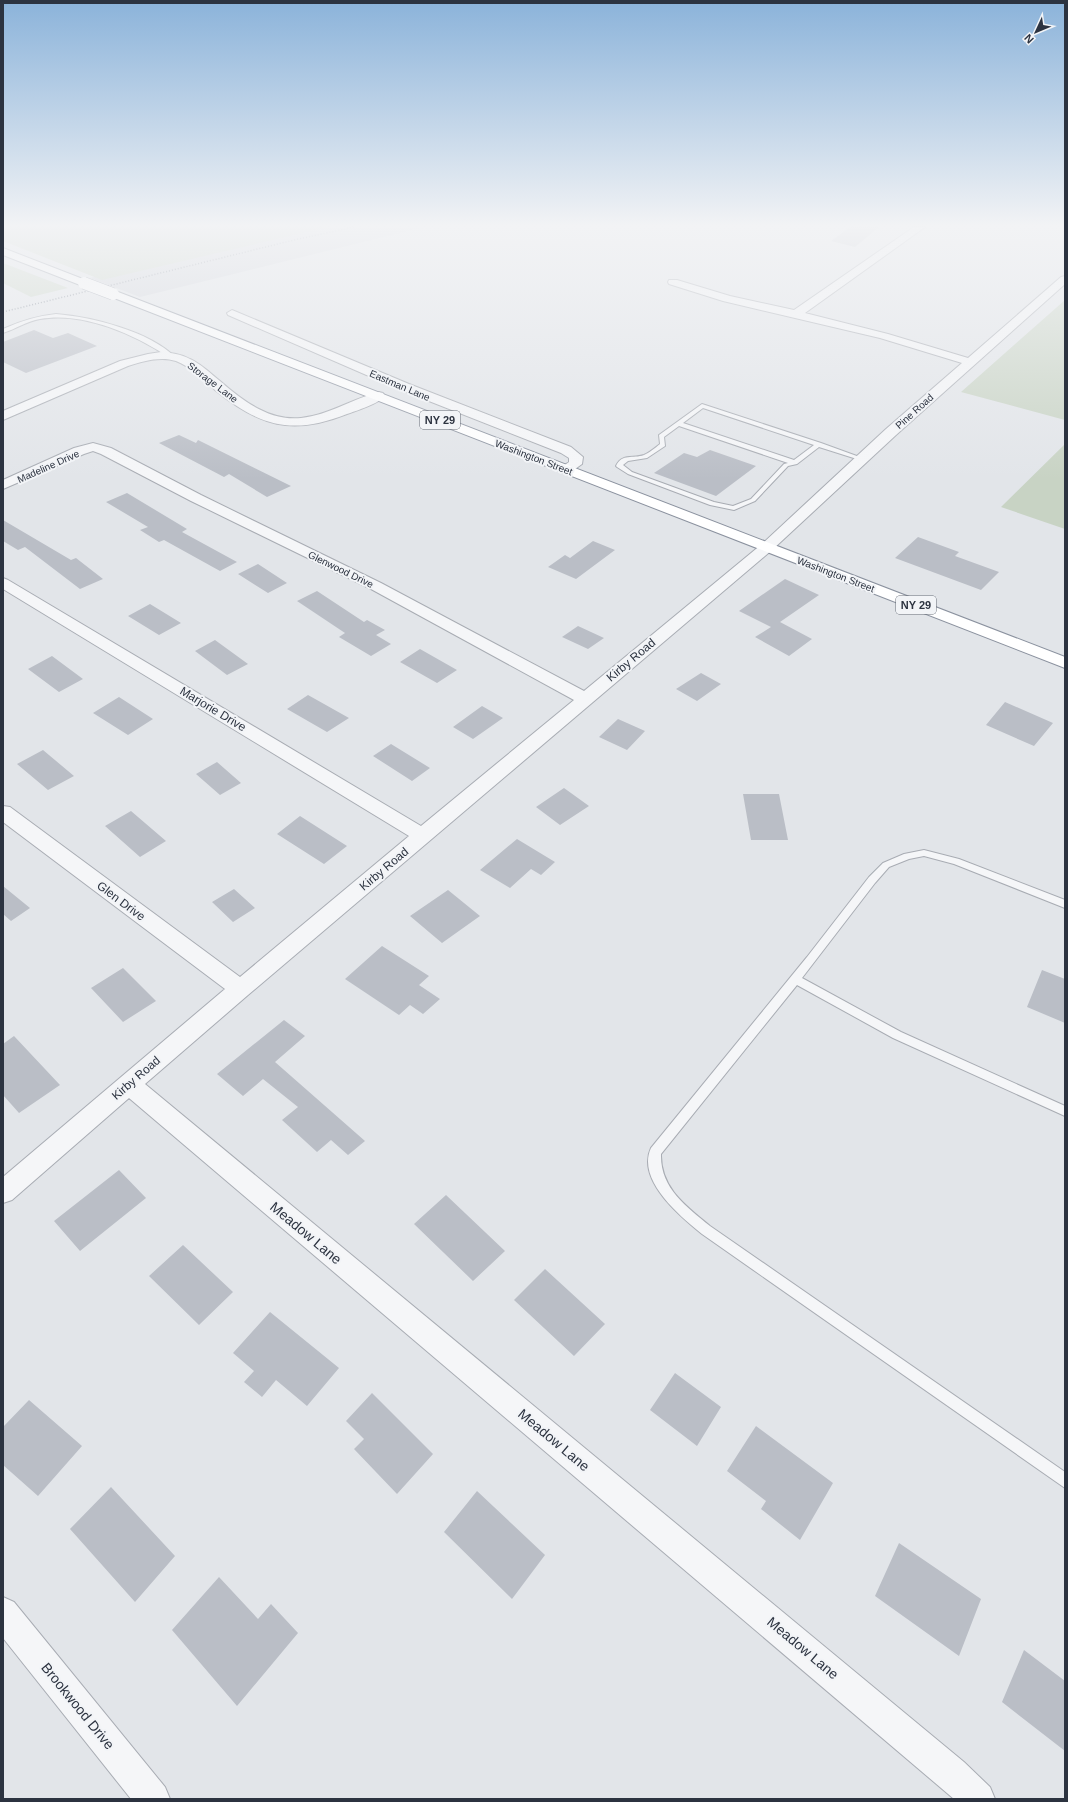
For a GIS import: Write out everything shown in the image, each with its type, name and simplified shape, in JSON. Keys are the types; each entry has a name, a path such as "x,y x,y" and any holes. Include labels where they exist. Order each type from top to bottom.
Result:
{"highway":[{"name":"Washington Street","path":"158,311 1065,663"}],"street":[{"path":"783,311 884,336 970,362"},
{"path":"796,314 800,311"},
{"name":"Pine Road","path":"766,547 862,459 1028,311"},
{"name":"Eastman Lane","path":"232,312 412,390 566,450 576,457 575,464 566,469"},
{"name":"Storage Lane","path":"3,416 130,362 158,356 172,357 192,364 238,401 272,420 291,422 312,420 337,414 379,396"},
{"name":"Madeline Drive","path":"3,485 79,451 93,447"},
{"name":"Glenwood Drive","path":"93,447 106,451 196,498 376,586 585,699"},
{"name":"Kirby Road","path":"5,1187 766,547"},
{"name":"Marjorie Drive","path":"3,583 423,836"},
{"name":"Glen Drive","path":"3,812 240,990"},
{"name":"Meadow Lane","path":"129,1084 952,1774 978,1799"},
{"name":"Brookwood Drive","path":"3,1613 154,1799"}],"lane":[{"path":"3,331 40,318 74,317 136,336 158,346 172,357"},
{"path":"818,444 795,463 786,465 753,500 734,508 712,504 630,473 619,466 621,462 626,460 645,457 663,445 661,436 702,406 818,444 862,459"},
{"path":"678,423 795,463"},
{"path":"1065,904 956,861 924,854 907,856 886,865 872,880 795,979 655,1152 656,1171 667,1193 680,1209 706,1230 1065,1482"},
{"path":"795,979 897,1035 1065,1111"}],"green space":[{"path":"1052,311 1065,311 1065,420 961,392"},
{"path":"1065,444 1065,529 1001,507"}],"building":[{"path":"34,330 53,338 68,333 97,346 26,373 3,362 3,342"},
{"path":"179,435 196,443 198,440 291,486 267,497 229,474 224,477 159,443"},
{"path":"710,450 756,466 716,496 654,473 684,453 697,457"},
{"path":"127,493 187,529 182,532 237,562 220,571 164,540 159,542 140,530 148,527 106,502"},
{"path":"3,520 71,560 76,558 103,579 80,589 25,547 18,550 3,541"},
{"path":"918,537 959,552 955,556 999,572 981,590 895,558"},
{"path":"593,541 615,550 576,579 548,567 565,555 570,558"},
{"path":"258,564 287,583 268,593 238,574"},
{"path":"785,579 819,595 780,622 812,639 789,656 755,637 771,627 739,611"},
{"path":"317,591 364,622 367,620 385,630 376,635 391,644 371,656 339,637 345,633 297,601"},
{"path":"150,604 181,623 159,635 128,616"},
{"path":"578,626 604,638 588,649 562,637"},
{"path":"215,640 248,664 227,675 195,651"},
{"path":"420,649 457,670 437,683 400,662"},
{"path":"52,656 83,679 59,692 28,669"},
{"path":"701,673 721,684 697,701 676,689"},
{"path":"308,695 349,718 327,732 287,709"},
{"path":"119,697 153,719 128,735 93,713"},
{"path":"1005,702 1053,723 1034,746 986,725"},
{"path":"482,706 503,718 473,739 453,727"},
{"path":"618,719 645,731 627,750 599,737"},
{"path":"391,744 430,768 412,781 373,756"},
{"path":"43,750 74,776 48,790 17,764"},
{"path":"217,762 241,783 220,795 196,774"},
{"path":"564,788 589,806 560,825 536,807"},
{"path":"743,794 779,794 788,840 751,840"},
{"path":"131,811 166,841 140,857 105,826"},
{"path":"300,816 347,846 324,864 277,834"},
{"path":"517,839 555,862 541,875 531,869 510,888 480,870"},
{"path":"3,886 30,908 11,921 3,914"},
{"path":"234,889 255,908 233,922 212,902"},
{"path":"448,890 480,916 442,943 410,916"},
{"path":"382,946 429,976 419,985 440,999 423,1014 410,1005 399,1015 345,979"},
{"path":"123,968 156,1001 123,1022 91,988"},
{"path":"1042,970 1065,979 1065,1023 1027,1007"},
{"path":"284,1020 305,1036 275,1062 365,1141 348,1155 331,1140 317,1152 282,1120 298,1107 263,1079 243,1096 217,1074"},
{"path":"14,1036 60,1085 19,1113 3,1095 3,1044"},
{"path":"119,1170 146,1198 80,1251 54,1221"},
{"path":"446,1195 505,1251 473,1281 414,1224"},
{"path":"183,1245 233,1292 199,1325 149,1276"},
{"path":"545,1269 605,1324 574,1356 514,1300"},
{"path":"270,1312 339,1368 307,1406 276,1380 262,1397 244,1382 254,1371 233,1353"},
{"path":"675,1373 721,1407 697,1446 650,1410"},
{"path":"372,1393 433,1454 397,1494 354,1449 364,1439 346,1421"},
{"path":"29,1400 82,1446 38,1496 3,1465 3,1427"},
{"path":"756,1426 833,1483 800,1540 761,1509 766,1501 727,1471"},
{"path":"111,1487 175,1556 135,1602 70,1529"},
{"path":"477,1491 545,1555 512,1599 444,1532"},
{"path":"899,1543 981,1599 959,1656 875,1596"},
{"path":"219,1577 258,1619 271,1604 298,1633 237,1706 172,1630"},
{"path":"1024,1650 1065,1681 1065,1751 1002,1702"}]}
